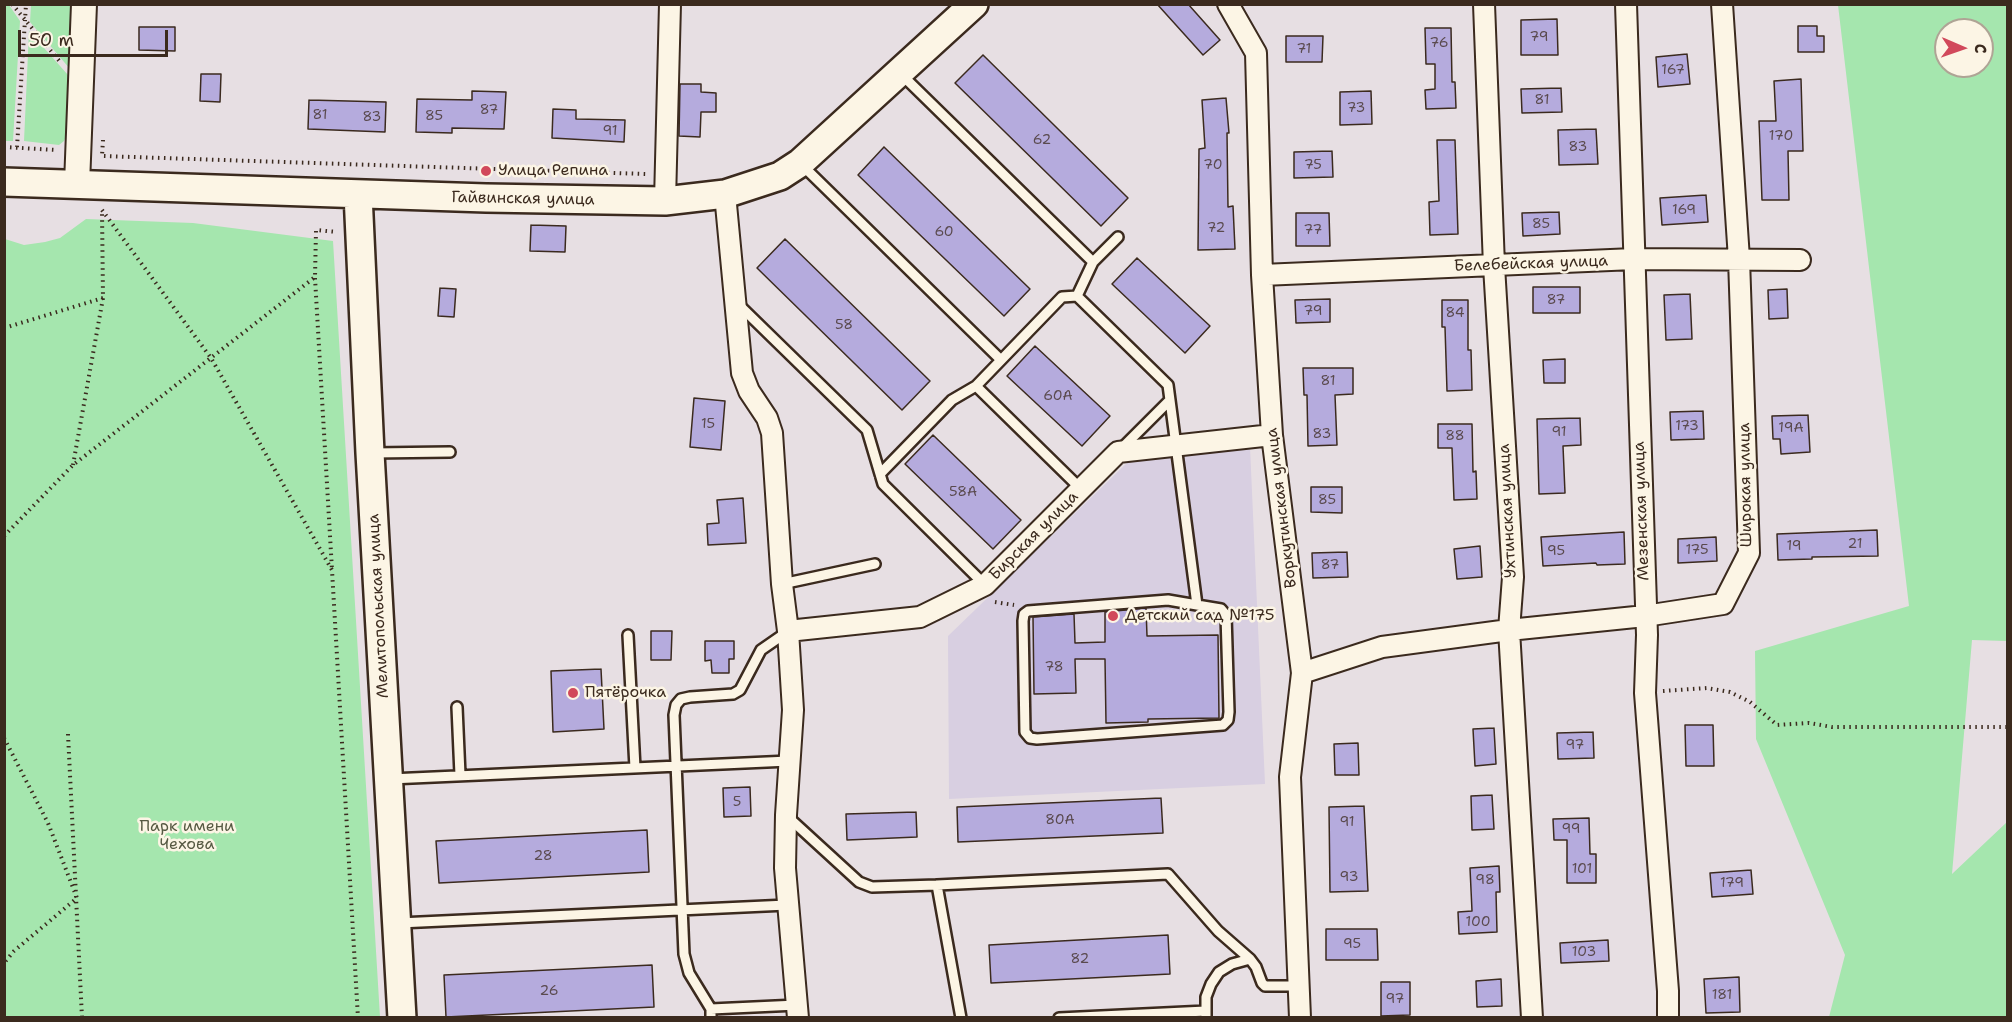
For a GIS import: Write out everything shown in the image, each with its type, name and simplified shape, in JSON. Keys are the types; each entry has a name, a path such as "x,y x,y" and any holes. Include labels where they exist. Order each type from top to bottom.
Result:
{"main road":[{"name":"Гайвинская улица","path":"4,182 358,194 665,201 725,195 780,176 800,163 974,4"},
{"name":"Мелитопольская улица","path":"358,194 370,453 402,1017"}],"street":[{"path":"77,184 84,4"},
{"path":"665,201 670,4"},
{"name":"Воркутинская улица","path":"1228,4 1256,53 1262,275 1272,435 1302,673 1290,777 1299,1017"},
{"name":"Ухтинская улица","path":"1484,4 1494,266 1513,577 1509,630 1532,1017"},
{"name":"Мезенская улица","path":"1626,4 1647,635 1645,693 1668,991 1668,1017"},
{"name":"Широкая улица","path":"1302,673 1382,647 1509,630 1645,616 1723,604 1749,553 1739,259 1722,4"},
{"path":"725,195 742,373 767,418 772,432 793,710 785,868 797,1011"},
{"name":"Белебейская улица","path":"1262,275 1634,259 1800,260"},
{"path":"1118,452 1272,435"},
{"name":"Бирская улица","path":"788,631 920,617 987,591 1118,452"}],"lane":[{"path":"899,72 1094,262"},
{"path":"800,163 1001,360"},
{"path":"1077,296 1094,262 1118,237"},
{"path":"879,474 952,400 976,386 1062,297 1077,296 1168,384 1197,604"},
{"path":"735,301 867,430 882,484 987,591"},
{"path":"976,386 1081,489"},
{"path":"1118,452 1170,400"},
{"path":"370,453 450,452"},
{"path":"782,584 875,564"},
{"path":"1168,600 1197,604 1221,609 1226,615 1229,712 1228,720 1223,724 1037,739 1030,738 1025,732 1023,621 1026,612 1033,609 1168,600"},
{"path":"788,631 761,650 740,690 733,694 681,699 676,705 674,716 682,910 686,965 692,980 711,1013 797,1011"},
{"path":"628,635 634,768"},
{"path":"457,707 460,776"},
{"path":"389,779 789,760"},
{"path":"786,815 859,882 872,887 1168,874 1218,931 1250,959 1256,967 1262,984 1265,986 1298,986"},
{"path":"937,885 961,1017"},
{"path":"397,923 788,905"},
{"path":"1059,1017 1206,1014 1206,997 1219,972 1232,964 1250,959"}],"path":[{"path":"12,4 67,70"},
{"path":"17,147 26,4"},
{"path":"4,147 56,150"},
{"path":"102,156 667,174"},
{"path":"73,465 103,297 102,210 211,358 332,570"},
{"path":"337,232 316,230 315,277 358,1017"},
{"path":"4,536 73,465 315,277"},
{"path":"4,328 103,297"},
{"path":"987,591 994,602 1019,606 1026,612"},
{"path":"1645,693 1707,688 1730,692 1750,702 1778,725 1809,723 1832,727 2007,727"},
{"path":"68,735 82,1017"},
{"path":"4,738 48,824 77,898"},
{"path":"4,963 14,951 77,898"}],"shaded area":[{"name":"Детский сад №175","path":"1250,447 1265,784 949,799 948,636 1129,461"}],"green space":[{"path":"4,5 9,5 20,21 13,141 4,141"},
{"path":"31,5 71,5 70,69 30,22"},
{"path":"1838,5 2007,5 2007,641 1972,640 1952,874 2007,822 2007,1017 1829,1017 1845,955 1756,739 1755,651 1909,606"},
{"path":"29,31 68,75 67,134 59,145 24,141"},
{"name":"Парк имени Чехова","path":"86,219 193,223 333,241 380,1017 5,1017 5,239 24,245 45,242 60,238"}],"building":[{"path":"1157,4 1188,4 1220,40 1203,55"},
{"path":"1557,19 1558,55 1521,55 1521,20"},
{"path":"1798,26 1817,26 1817,36 1824,36 1824,52 1798,52"},
{"path":"139,27 175,27 175,51 139,50"},
{"path":"1425,28 1451,28 1452,82 1455,82 1456,108 1426,109 1425,90 1435,89 1435,64 1426,64"},
{"path":"1286,36 1323,36 1322,62 1286,62"},
{"path":"1687,54 1690,84 1658,87 1656,57"},
{"path":"983,55 1128,198 1101,226 955,83"},
{"path":"201,74 221,74 220,102 200,101"},
{"path":"1801,79 1803,151 1788,151 1789,200 1762,200 1759,121 1776,121 1774,81"},
{"path":"680,84 701,84 701,92 716,93 716,112 701,112 700,137 679,136"},
{"path":"1561,88 1562,112 1522,113 1521,89"},
{"path":"472,91 506,92 504,129 452,128 452,133 416,132 417,99 472,100"},
{"path":"1371,91 1372,124 1340,125 1340,92"},
{"path":"1226,98 1229,133 1227,133 1228,207 1233,206 1235,249 1198,250 1199,149 1205,148 1202,100"},
{"path":"309,100 386,102 385,132 308,129"},
{"path":"553,109 576,110 576,119 625,120 624,142 552,138"},
{"path":"1596,129 1598,164 1559,165 1558,130"},
{"path":"1437,140 1455,140 1458,234 1430,235 1429,202 1439,201"},
{"path":"884,147 1030,289 1004,316 858,175"},
{"path":"1332,151 1333,177 1294,178 1294,152"},
{"path":"1706,195 1708,222 1662,225 1660,198"},
{"path":"1559,212 1560,234 1523,236 1522,213"},
{"path":"1296,213 1329,213 1330,246 1296,246"},
{"path":"531,225 566,226 565,252 530,251"},
{"path":"785,239 930,381 902,410 757,268"},
{"path":"1137,258 1210,326 1185,353 1112,284"},
{"path":"1533,287 1580,287 1580,313 1533,313"},
{"path":"440,288 456,289 454,317 438,316"},
{"path":"1787,289 1788,318 1769,319 1768,290"},
{"path":"1690,294 1692,339 1666,340 1664,295"},
{"path":"1330,299 1330,322 1296,323 1295,300"},
{"path":"1442,300 1468,300 1468,350 1471,350 1472,390 1447,391"},
{"path":"1035,346 1110,416 1082,446 1007,376"},
{"path":"1565,359 1565,383 1544,383 1543,360"},
{"path":"1303,368 1353,368 1353,394 1335,395 1337,445 1308,446 1307,395 1304,395"},
{"path":"694,398 725,401 721,450 690,447"},
{"path":"1703,411 1704,439 1671,440 1670,412"},
{"path":"1808,415 1810,452 1781,454 1780,439 1773,439 1772,416"},
{"path":"1580,418 1581,445 1563,446 1565,493 1539,494 1537,419"},
{"path":"1438,424 1472,424 1473,472 1476,471 1477,499 1454,500 1452,448 1438,448"},
{"path":"933,435 1021,520 993,549 905,464"},
{"path":"1311,487 1342,487 1342,513 1311,512"},
{"path":"743,498 746,543 708,545 707,524 719,523 717,500"},
{"path":"1877,530 1878,556 1778,560 1777,534"},
{"path":"1624,532 1625,564 1543,566 1541,537"},
{"path":"1716,537 1717,561 1678,563 1678,539"},
{"path":"1480,546 1482,577 1457,579 1454,549"},
{"path":"1347,552 1348,577 1313,578 1312,553"},
{"path":"1146,608 1147,636 1218,635 1219,718 1148,719 1148,722 1106,723 1105,659 1075,659 1076,693 1034,694 1033,617 1074,614 1075,643 1105,642 1105,612"},
{"path":"651,631 672,631 671,660 651,660"},
{"path":"705,641 734,641 734,659 729,659 729,673 712,673 711,660 705,661"},
{"path":"601,669 604,729 553,732 551,671"},
{"path":"1685,725 1713,725 1714,766 1686,766"},
{"path":"1494,728 1496,764 1475,766 1473,729"},
{"path":"1593,732 1594,758 1558,759 1557,733"},
{"path":"1358,743 1359,775 1335,775 1334,744"},
{"path":"750,787 751,816 724,817 723,788"},
{"path":"1492,795 1494,829 1472,830 1471,796"},
{"path":"1161,798 1163,833 958,842 957,807"},
{"path":"1364,806 1368,891 1330,892 1329,807"},
{"path":"916,812 917,837 847,840 846,814"},
{"path":"1589,818 1590,854 1596,854 1596,883 1567,883 1567,840 1554,840 1553,819"},
{"path":"647,830 649,872 439,883 436,841"},
{"path":"1499,866 1500,892 1496,892 1497,932 1459,934 1458,912 1472,911 1470,868"},
{"path":"1751,870 1753,894 1712,897 1710,873"},
{"path":"1326,929 1377,929 1378,960 1326,960"},
{"path":"1168,935 1170,974 991,983 989,945"},
{"path":"1608,940 1609,961 1561,963 1560,943"},
{"path":"652,965 654,1007 446,1017 444,975"},
{"path":"1739,977 1740,1012 1706,1013 1704,979"},
{"path":"1501,979 1502,1006 1477,1007 1476,981"},
{"path":"1381,982 1410,982 1410,1015 1381,1016"}],"place":[{"name":"Улица Репина","path":"486,171"},
{"name":"Детский сад №175","path":"1113,616"},
{"name":"Пятёрочка","path":"573,693"}]}
